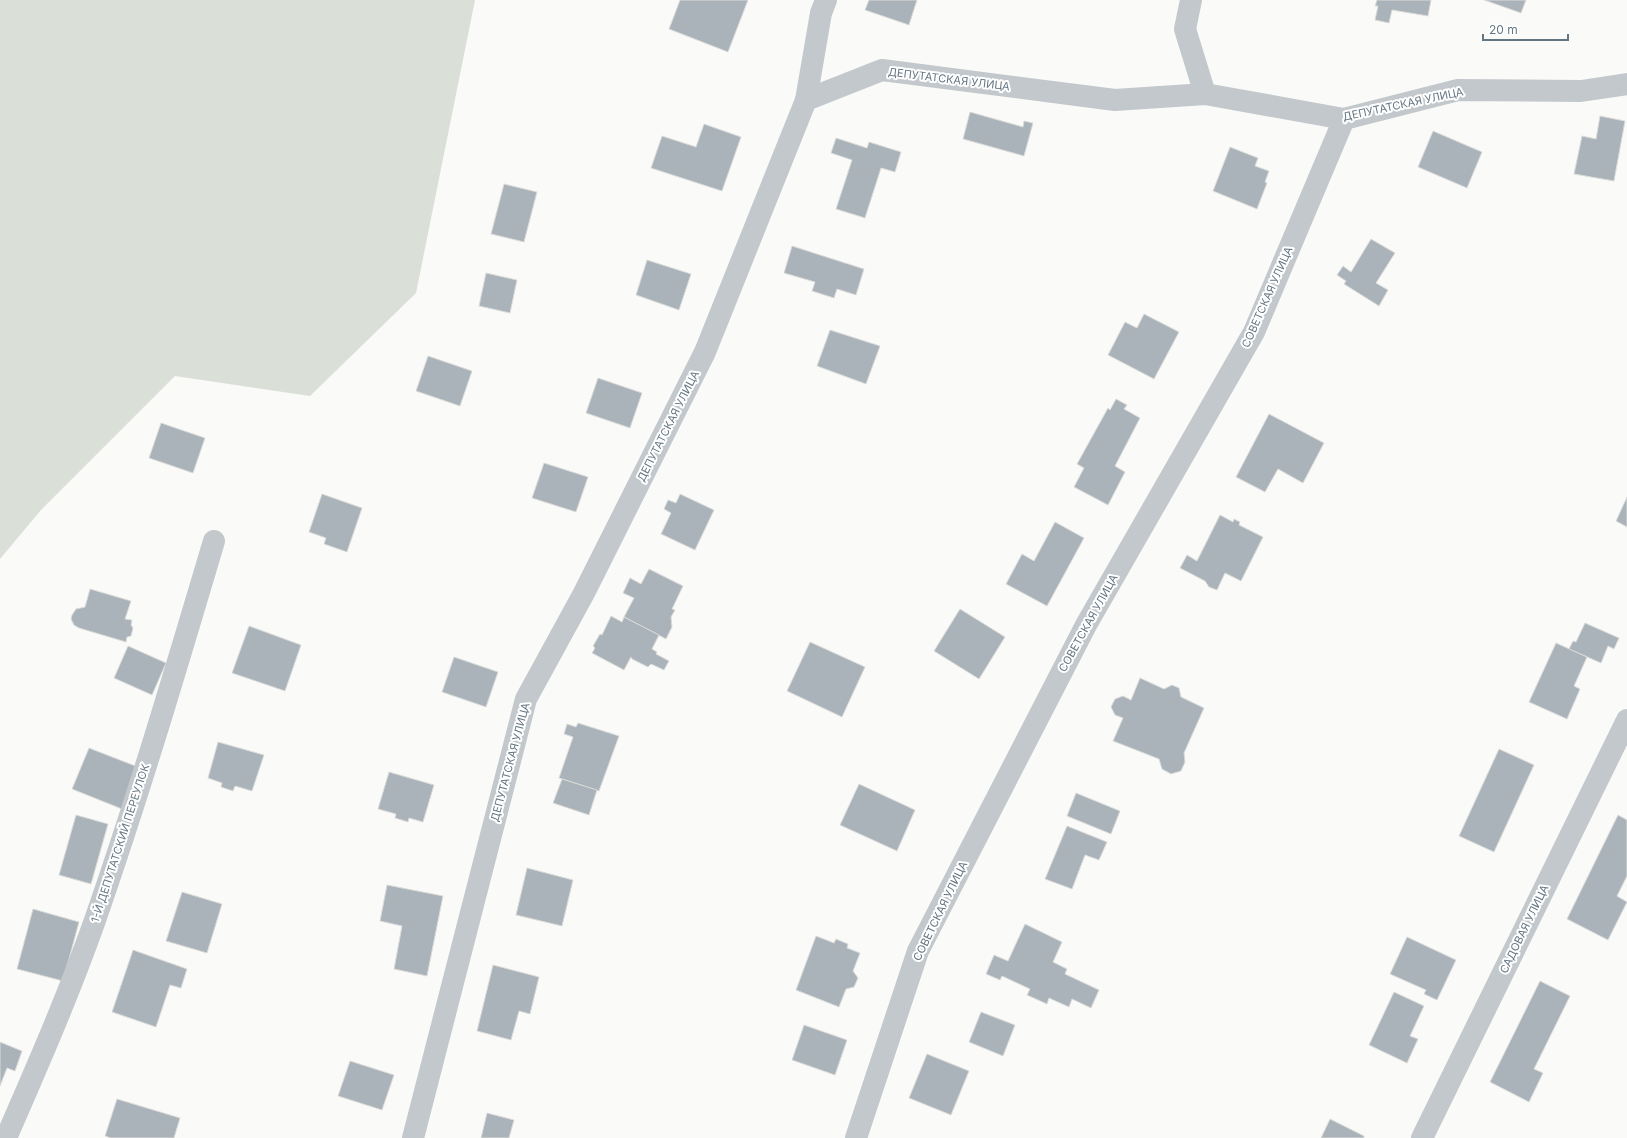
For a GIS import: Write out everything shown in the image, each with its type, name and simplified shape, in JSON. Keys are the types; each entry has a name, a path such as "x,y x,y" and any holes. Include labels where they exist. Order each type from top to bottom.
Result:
{"street":[{"path":"806,100 821,13 826,0"},
{"path":"1191,0 1185,29 1205,94"},
{"name":"ДЕПУТАТСКАЯ УЛИЦА","path":"413,1138 526,699 584,593 705,352 806,100 882,70 1115,100 1205,94 1344,119 1458,90 1581,91 1627,84"},
{"name":"СОВЕТСКАЯ УЛИЦА","path":"856,1138 918,951 1086,625 1254,332 1344,119"},
{"name":"1-Й ДЕПУТАТСКИЙ ПЕРЕУЛОК","path":"6,1138 51,1035 94,924 160,724 214,541"},
{"name":"САДОВАЯ УЛИЦА","path":"1422,1138 1627,720"}],"shaded area":[{"path":"0,0 475,0 416,293 310,396 175,376 41,510 0,559"}],"building":[{"path":"680,0 748,0 728,52 669,29"},
{"path":"869,0 917,0 909,25 865,10"},
{"path":"1377,0 1431,0 1428,16 1392,10 1389,23 1375,20 1378,6 1375,6"},
{"path":"1484,0 1526,0 1521,13"},
{"path":"970,112 1023,127 1024,121 1033,123 1024,156 963,139"},
{"path":"1600,116 1625,121 1614,181 1574,174 1582,136 1596,139"},
{"path":"704,124 741,137 722,191 651,168 662,136 696,147"},
{"path":"1433,131 1482,152 1467,188 1418,167"},
{"path":"836,138 867,148 869,142 901,152 895,172 881,168 865,218 836,209 852,160 831,153"},
{"path":"1230,147 1258,158 1255,166 1269,171 1265,182 1267,183 1257,209 1213,191"},
{"path":"504,184 537,192 524,242 491,234"},
{"path":"1371,239 1395,253 1376,283 1388,290 1379,306 1344,284 1346,281 1337,275 1343,266 1351,272"},
{"path":"792,246 864,269 856,295 837,289 834,298 812,291 815,282 784,273"},
{"path":"647,260 691,274 679,310 636,295"},
{"path":"486,273 517,280 510,313 479,306"},
{"path":"1144,314 1179,332 1154,379 1108,355 1125,322 1137,328"},
{"path":"830,330 880,346 866,384 817,366"},
{"path":"428,356 472,371 460,406 416,391"},
{"path":"598,378 642,393 630,428 586,413"},
{"path":"1116,399 1127,405 1124,409 1140,418 1115,466 1125,472 1108,505 1074,487 1084,468 1077,464 1108,408 1110,410"},
{"path":"1269,414 1324,443 1303,483 1278,469 1265,492 1236,477"},
{"path":"161,423 205,438 193,473 149,458"},
{"path":"544,463 588,477 576,512 532,498"},
{"path":"322,494 362,508 347,552 324,544 326,538 309,532"},
{"path":"680,494 714,510 695,550 661,534 671,513 664,509 668,500 676,503"},
{"path":"1627,497 1627,527 1616,521"},
{"path":"1220,515 1233,522 1234,519 1240,522 1239,525 1263,537 1241,581 1225,573 1217,590 1209,587 1205,581 1180,568 1187,555 1197,561"},
{"path":"1055,522 1084,538 1047,606 1006,584 1022,554 1034,561"},
{"path":"649,569 683,586 672,609 675,610 671,617 672,627 666,639 624,617 634,598 623,593 630,578 641,584"},
{"path":"90,589 131,601 125,619 132,620 131,625 133,628 131,636 127,637 126,642 79,628 74,625 71,619 72,615 76,609 85,607"},
{"path":"960,609 1005,637 979,679 934,651"},
{"path":"611,616 622,622 624,617 659,635 652,649 657,652 656,654 669,661 664,670 651,664 648,667 632,659 631,657 624,670 592,653 595,648 593,646 600,634 602,635"},
{"path":"1585,623 1619,638 1614,649 1608,646 1601,663 1569,649 1573,641 1576,642"},
{"path":"249,626 301,645 285,691 232,673"},
{"path":"810,642 865,667 842,717 787,691"},
{"path":"1556,643 1587,657 1574,686 1580,689 1567,719 1529,702"},
{"path":"128,646 166,663 152,695 114,678"},
{"path":"454,657 498,672 486,707 442,692"},
{"path":"1140,678 1164,689 1172,685 1179,688 1181,697 1204,708 1184,753 1185,762 1181,771 1171,774 1162,769 1159,759 1113,741 1123,718 1115,715 1111,707 1115,699 1123,696 1131,700"},
{"path":"578,723 619,736 599,791 559,778 573,737 564,734 567,724 576,727"},
{"path":"218,742 264,755 252,791 235,786 233,791 221,787 222,783 208,778"},
{"path":"89,748 138,767 122,809 72,789"},
{"path":"1499,749 1534,765 1494,852 1459,836"},
{"path":"389,772 434,785 423,822 409,818 408,822 395,818 396,814 378,809"},
{"path":"562,779 597,790 589,815 553,803"},
{"path":"859,784 915,810 897,851 840,825"},
{"path":"1076,793 1120,811 1111,834 1067,816"},
{"path":"76,815 108,824 91,884 59,875"},
{"path":"1618,815 1627,820 1627,876 1617,896 1627,902 1608,940 1567,919"},
{"path":"1067,826 1107,842 1099,860 1085,855 1072,889 1045,879"},
{"path":"527,868 573,880 562,926 516,915"},
{"path":"387,885 443,896 427,976 394,969 402,926 380,921"},
{"path":"182,892 222,904 207,953 166,941"},
{"path":"33,909 79,922 63,981 17,969"},
{"path":"1025,924 1062,942 1053,962 1067,969 1065,974 1099,990 1091,1008 1072,999 1069,1007 1049,998 1047,1004 1027,995 1030,989 1002,976 1000,980 986,974 994,955 1008,961"},
{"path":"816,936 834,943 836,939 848,944 847,948 860,953 853,971 858,978 854,987 846,989 839,1007 796,990"},
{"path":"1407,937 1456,960 1437,1000 1424,994 1426,990 1390,974"},
{"path":"133,950 187,969 181,988 170,985 156,1027 112,1012"},
{"path":"493,965 539,977 530,1014 519,1011 511,1040 477,1031"},
{"path":"1540,981 1570,996 1534,1069 1543,1073 1529,1102 1490,1082"},
{"path":"1394,992 1424,1006 1410,1036 1418,1039 1407,1063 1369,1045"},
{"path":"981,1012 1015,1025 1003,1056 969,1042"},
{"path":"804,1025 847,1040 835,1075 792,1060"},
{"path":"0,1042 22,1051 15,1071 7,1068 0,1086"},
{"path":"927,1054 969,1071 951,1115 909,1098"},
{"path":"350,1061 394,1075 382,1110 338,1096"},
{"path":"117,1099 180,1118 174,1138 111,1138 105,1136"},
{"path":"487,1113 514,1120 509,1138 481,1138"},
{"path":"1330,1119 1364,1136 1364,1138 1321,1138"}]}
